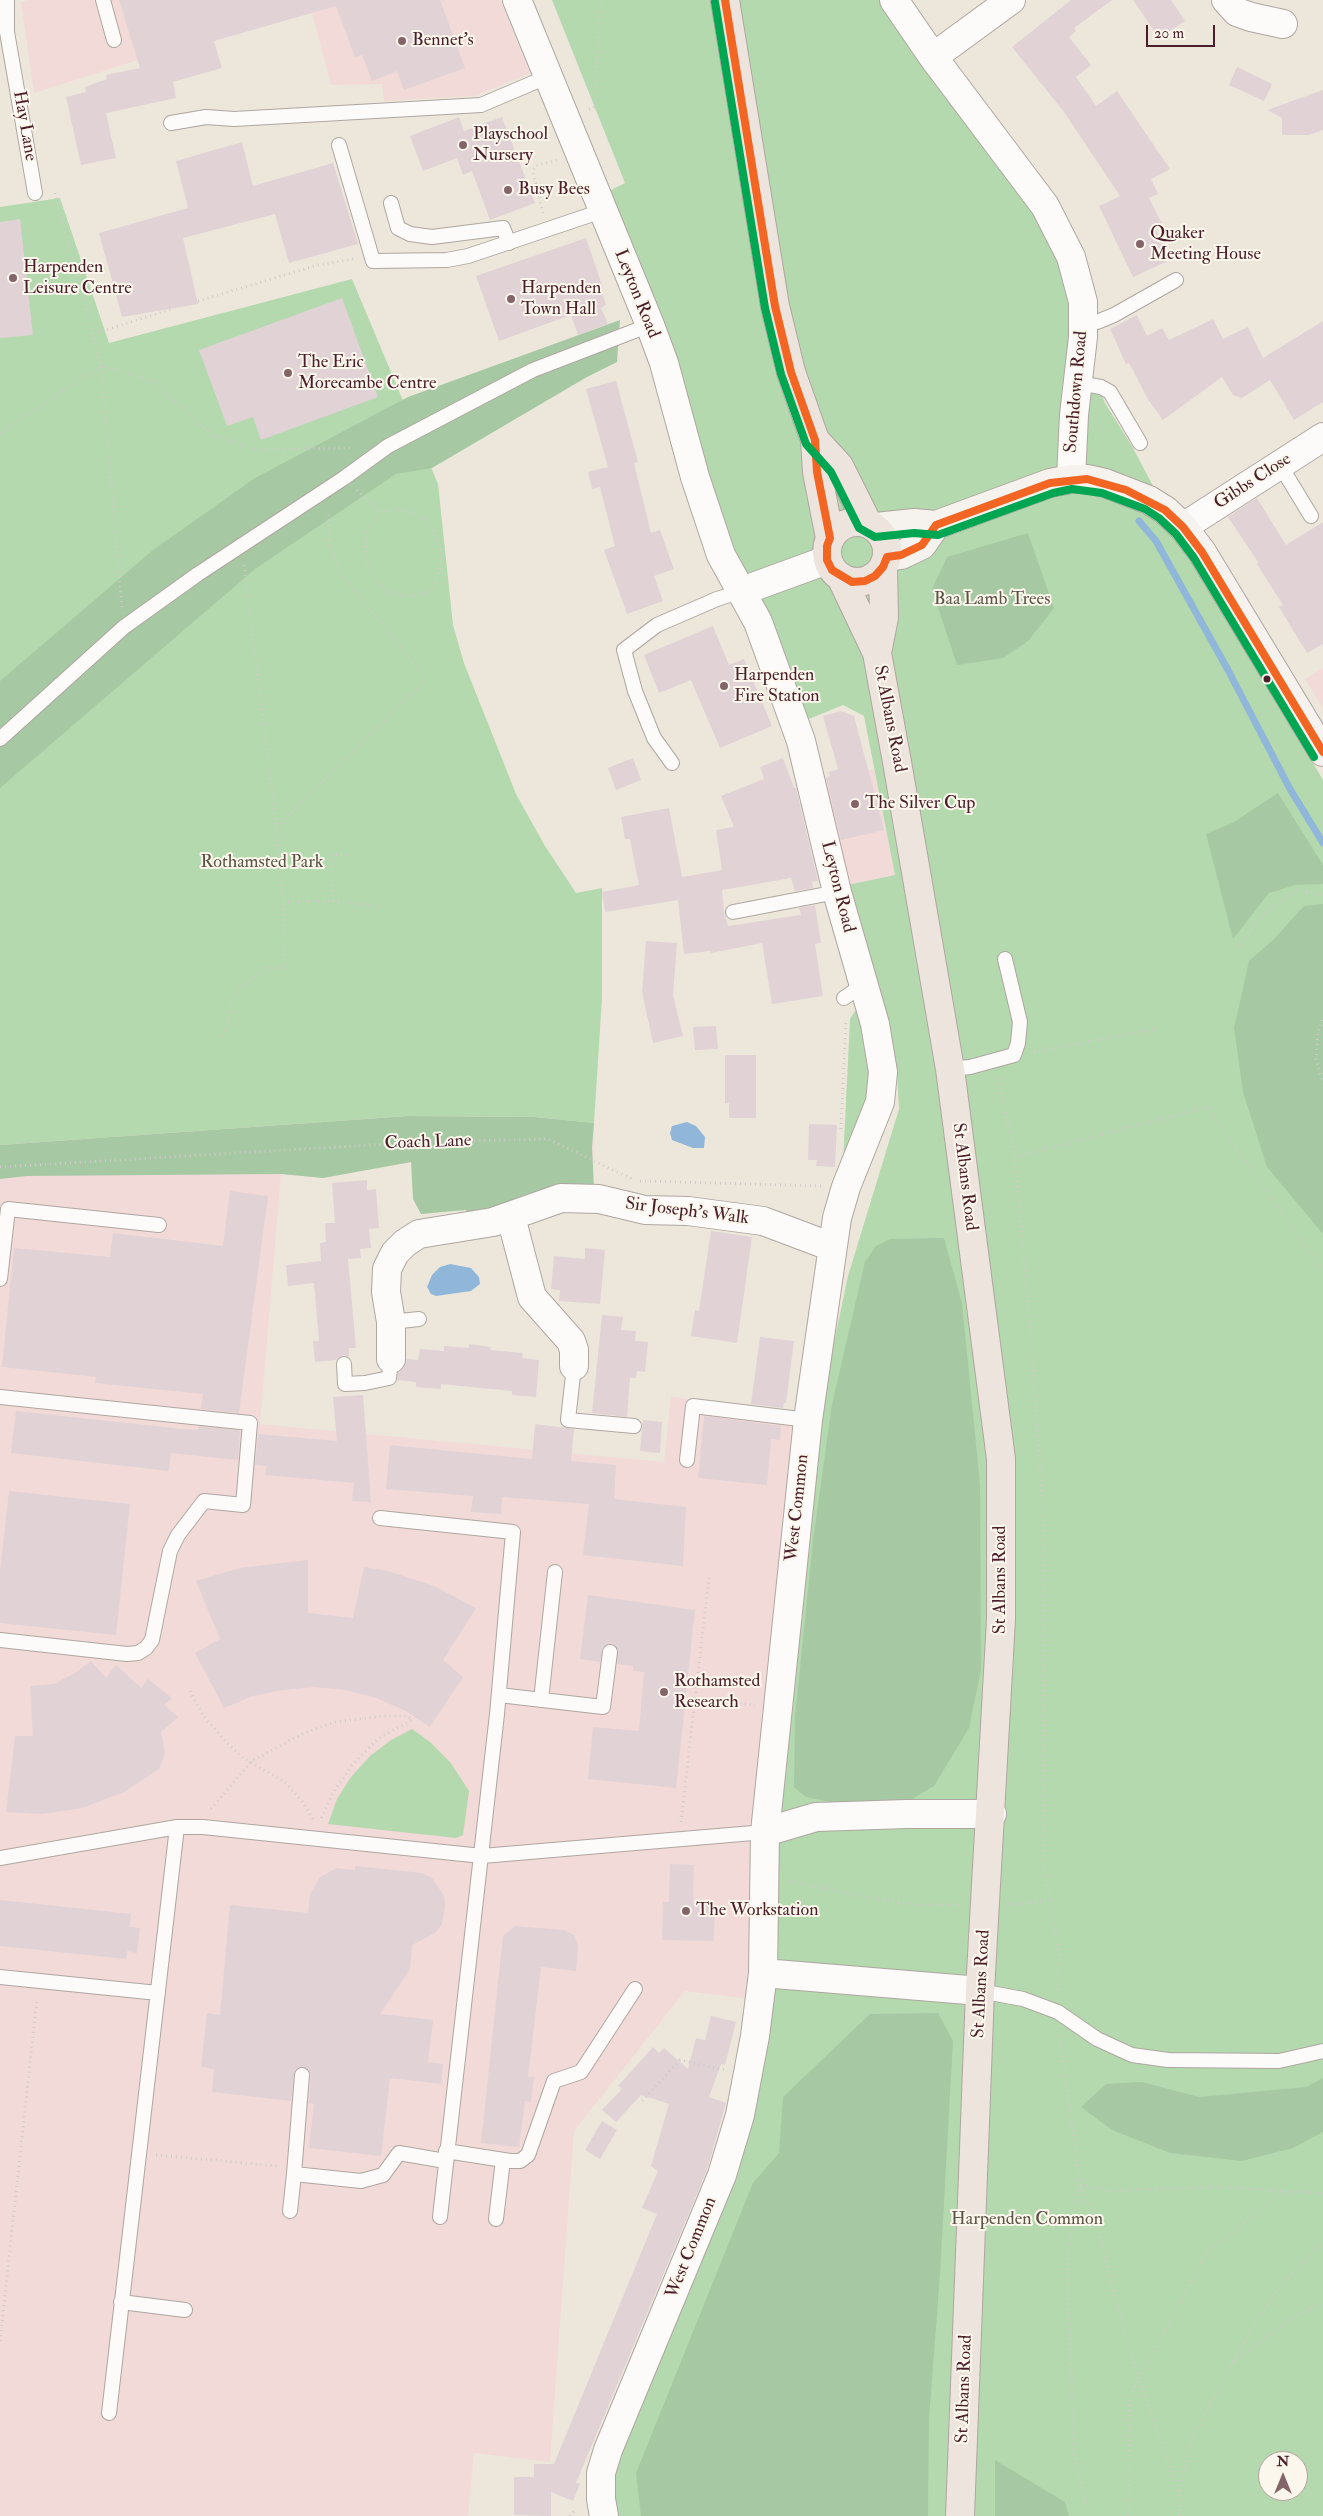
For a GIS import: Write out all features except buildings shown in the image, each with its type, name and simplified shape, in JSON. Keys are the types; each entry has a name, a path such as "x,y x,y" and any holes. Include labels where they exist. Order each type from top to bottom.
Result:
{"main road":[{"name":"St Albans Road","path":"725,0 775,306 791,372 815,440 817,472 833,559 877,653 925,916 950,1069 1001,1459 1001,1619 992,1814 980,1991 960,2516"},
{"name":"St Albans Road","path":"815,440 840,466 871,525 883,535 887,545 884,616 877,653"},
{"path":"871,525 846,524 836,530 833,559 852,582 865,581 875,576 885,562"}],"street":[{"name":"Leyton Road","path":"517,0 664,363 694,477 721,556 758,622 801,741 837,892 853,991 875,1024 883,1072 880,1102 846,1187"},
{"name":"Southdown Road","path":"894,0 933,57 1045,206 1071,258 1082,302 1083,323 1071,480 1087,479 1126,490 1165,510 1183,527 1202,552 1323,752"},
{"path":"933,57 1012,0"},
{"path":"1226,0 1237,12 1283,24"},
{"name":"Gibbs Close","path":"1183,527 1323,437"},
{"path":"871,525 914,523 936,525 1050,483 1071,480"},
{"path":"885,562 922,545 936,525"},
{"path":"742,591 833,559"},
{"name":"West Common","path":"604,2516 601,2499 602,2472 608,2450 722,2175 740,2115 748,2076 763,1973 766,1832 808,1420 832,1248 846,1187"},
{"name":"Sir Joseph's Walk","path":"391,1359 391,1322 386,1292 387,1269 395,1253 405,1243 419,1234 511,1217 535,1205 561,1198 599,1199 645,1210 688,1211 763,1221 832,1248"},
{"path":"511,1217 515,1239 532,1297 570,1341 574,1350 574,1366"},
{"path":"766,1832 816,1817 992,1814"},
{"path":"763,1973 980,1991"}],"lane":[{"name":"Hay Lane","path":"7,0 7,32 35,193"},
{"path":"103,0 114,40"},
{"path":"171,123 206,116 234,119 481,105 549,76"},
{"path":"339,145 373,261 447,260 468,256 602,211"},
{"path":"390,203 398,228 410,234 432,237 503,228 509,242"},
{"path":"1083,323 1097,322 1114,315 1176,280"},
{"path":"0,739 124,627 344,478 388,446 533,370 650,326"},
{"path":"1078,384 1101,387 1110,392 1140,443"},
{"path":"1280,465 1311,516"},
{"path":"672,763 654,738 635,692 624,650 657,625 717,598 742,591"},
{"path":"733,912 837,892"},
{"path":"950,1069 1014,1055 1018,1043 1020,1022 1005,960"},
{"path":"0,1279 8,1209 159,1225"},
{"path":"391,1322 419,1319"},
{"path":"344,1364 345,1384 365,1384 389,1378 391,1359"},
{"path":"574,1366 568,1420 634,1426"},
{"path":"0,1397 250,1423 243,1505 204,1501 178,1535 170,1551 152,1640 146,1648 138,1653 127,1654 0,1640"},
{"path":"687,1460 693,1406 808,1420"},
{"path":"380,1518 513,1532 499,1695 482,1856 440,2217"},
{"path":"540,1700 555,1572"},
{"path":"499,1695 603,1707 610,1652"},
{"path":"0,1858 154,1829 177,1827 203,1827 482,1856 766,1832"},
{"path":"109,2413 177,1827"},
{"path":"0,1977 158,1993"},
{"path":"294,2171 361,2181 383,2174 399,2153 520,2161 528,2154 548,2091 554,2081 580,2072 636,1989"},
{"path":"980,1991 1023,1999 1058,2012 1097,2039 1132,2055 1168,2060 1279,2061 1323,2051"},
{"path":"290,2211 302,2075"},
{"path":"496,2219 503,2160"},
{"path":"121,2302 185,2310"}],"path":[{"path":"594,107 601,0"},
{"path":"547,229 533,173 535,166 559,159"},
{"path":"35,193 54,192 101,365 124,627"},
{"path":"198,300 318,265 360,258 373,261"},
{"path":"92,334 172,309"},
{"path":"101,365 152,381 212,435 259,450 388,446"},
{"path":"0,433 101,365"},
{"path":"276,828 426,679 342,575 329,544 329,509 344,478 380,512"},
{"path":"400,509 425,519 433,530 442,550 441,563 435,584 428,592 416,596 397,595 378,583 369,569 365,551 367,532 380,512 400,509"},
{"path":"222,1036 226,1028 232,999 239,989 266,968 283,968 285,956 283,902 276,828 241,546"},
{"path":"333,901 332,855 351,854"},
{"path":"1236,949 1268,910 1297,890 1323,895"},
{"path":"283,902 333,901 380,907"},
{"path":"840,1136 846,1019 853,991"},
{"path":"1323,1020 1318,1031 1316,1059 1323,1083"},
{"path":"1014,1055 1160,1028"},
{"path":"990,1061 1000,1082 1015,1157 1031,1336 1042,1511 1044,1867 1059,1955 1058,2012 1060,2048 1080,2185 1095,2217 1128,2347 1179,2492"},
{"path":"1015,1157 1207,1107 1323,1272"},
{"name":"Coach Lane","path":"0,1167 420,1142 548,1139 636,1181 846,1187"},
{"path":"679,1839 709,1577"},
{"path":"190,1691 204,1717 236,1751 252,1761 285,1782 302,1801 319,1828 334,1791 354,1763 379,1738 412,1720 408,1716 383,1716 335,1722 304,1732 252,1761 212,1807 203,1827"},
{"path":"686,1698 778,1708"},
{"path":"764,1875 860,1896 917,1904 964,1905"},
{"path":"1004,1904 1050,1901"},
{"path":"0,2341 40,1981"},
{"path":"642,2101 680,2060 748,2076"},
{"path":"139,2153 294,2171"},
{"path":"1080,2185 1109,2191 1218,2187 1323,2194"},
{"path":"1080,2185 1067,2257 1074,2456 1089,2516"},
{"path":"1128,2516 1130,2396 1208,2250 1285,2191"},
{"path":"1179,2516 1179,2492 1191,2440 1254,2324 1284,2281 1323,2242"},
{"path":"1234,2362 1285,2322 1323,2302"}],"shaded area":[{"path":"28,0 500,0 530,73 474,96 384,101 382,84 331,85 312,13 138,60 34,93 21,2"},
{"path":"1323,668 1323,708 1305,679"},
{"path":"874,769 895,875 847,885 819,782"},
{"name":"Rothamsted Research","path":"408,1116 594,1123 593,1170 424,1160 323,1178 281,1174 260,1424 664,1462 671,1397 794,1411 751,1999 685,1991 574,2131 550,2462 474,2453 468,2516 0,2516 0,1145"}],"green space":[{"name":"Harpenden Common","path":"552,0 884,0 1040,214 1063,257 1090,368 1105,403 1133,448 1182,541 1323,780 1323,2516 614,2516 615,2470 759,2081 775,1995 776,1853 805,1480 848,1276 899,1109 897,1072 847,885 895,875 864,716 843,705 804,721 735,558 607,192 625,183"},
{"name":"Rothamsted Park","path":"60,198 109,343 352,279 438,484 453,625 464,663 516,794 545,846 576,893 602,888 602,998 594,1123 535,1117 408,1116 0,1145 0,207"},
{"path":"620,320 617,362 587,377 432,468 396,474 255,569 0,788 0,681 153,550 255,478 408,397"},
{"name":"Baa Lamb Trees","path":"1028,533 1054,608 1028,641 1003,658 957,665 932,589 947,557"},
{"path":"1278,793 1323,865 1323,884 1295,885 1269,893 1233,939 1206,834 1234,822"},
{"path":"1323,904 1323,1234 1267,1167 1243,1092 1234,1028 1249,961 1274,939 1304,906"},
{"path":"855,1011 864,1013 873,1095 843,1163 850,1019"},
{"path":"408,1116 535,1117 594,1123 592,1147 594,1188 467,1217 466,1210 421,1214 413,1199 411,1162 323,1178 281,1174 27,1176 0,1179 0,1145"},
{"path":"944,1238 962,1303 980,1484 981,1670 969,1728 934,1786 912,1799 840,1804 806,1797 794,1787 795,1717 813,1540 832,1404 865,1262 876,1246 890,1239"},
{"path":"412,1729 430,1742 450,1762 469,1791 463,1835 456,1838 328,1824 337,1799 351,1777 370,1756 391,1740"},
{"path":"938,2013 953,2041 940,2275 929,2419 928,2516 641,2516 636,2473 753,2183 779,2153 783,2097 870,2014"},
{"path":"1323,2078 1323,2132 1293,2148 1242,2161 1170,2153 1112,2130 1081,2107 1106,2084 1142,2082 1199,2097 1306,2087"},
{"path":"995,2460 1065,2502 1069,2516 995,2516"}],"water":[{"path":"687,1122 696,1126 705,1137 704,1148 693,1148 672,1140 670,1133 672,1126"},
{"path":"450,1264 471,1268 479,1277 480,1284 471,1291 436,1296 431,1294 427,1287 432,1275 440,1267"}],"waterway":[{"path":"1139,521 1156,541 1228,670 1290,789 1323,843"}],"transit line":[{"path":"725,0 775,306 791,372 815,440 817,472 830,538 827,546 827,560 832,570 852,582 865,581 875,576 883,567 887,557 901,555 922,545 936,525 1050,483 1087,479 1126,490 1165,510 1183,527 1202,552 1323,752"},
{"path":"715,2 765,308 781,374 806,444 831,472 859,528 875,537 914,533 938,535 1053,493 1072,489 1102,493 1145,509 1159,518 1176,534 1194,558 1314,757"}],"place":[{"name":"Bennet's","path":"402,41"},
{"name":"Playschool Nursery","path":"463,145"},
{"name":"Busy Bees","path":"508,190"},
{"name":"Quaker Meeting House","path":"1140,244"},
{"name":"Harpenden Leisure Centre","path":"13,278"},
{"name":"Harpenden Town Hall","path":"511,299"},
{"name":"The Eric Morecambe Centre","path":"288,373"},
{"name":"Harpenden Fire Station","path":"724,686"},
{"name":"The Silver Cup","path":"855,804"},
{"name":"Rothamsted Research","path":"664,1692"},
{"name":"The Workstation","path":"686,1911"}]}
